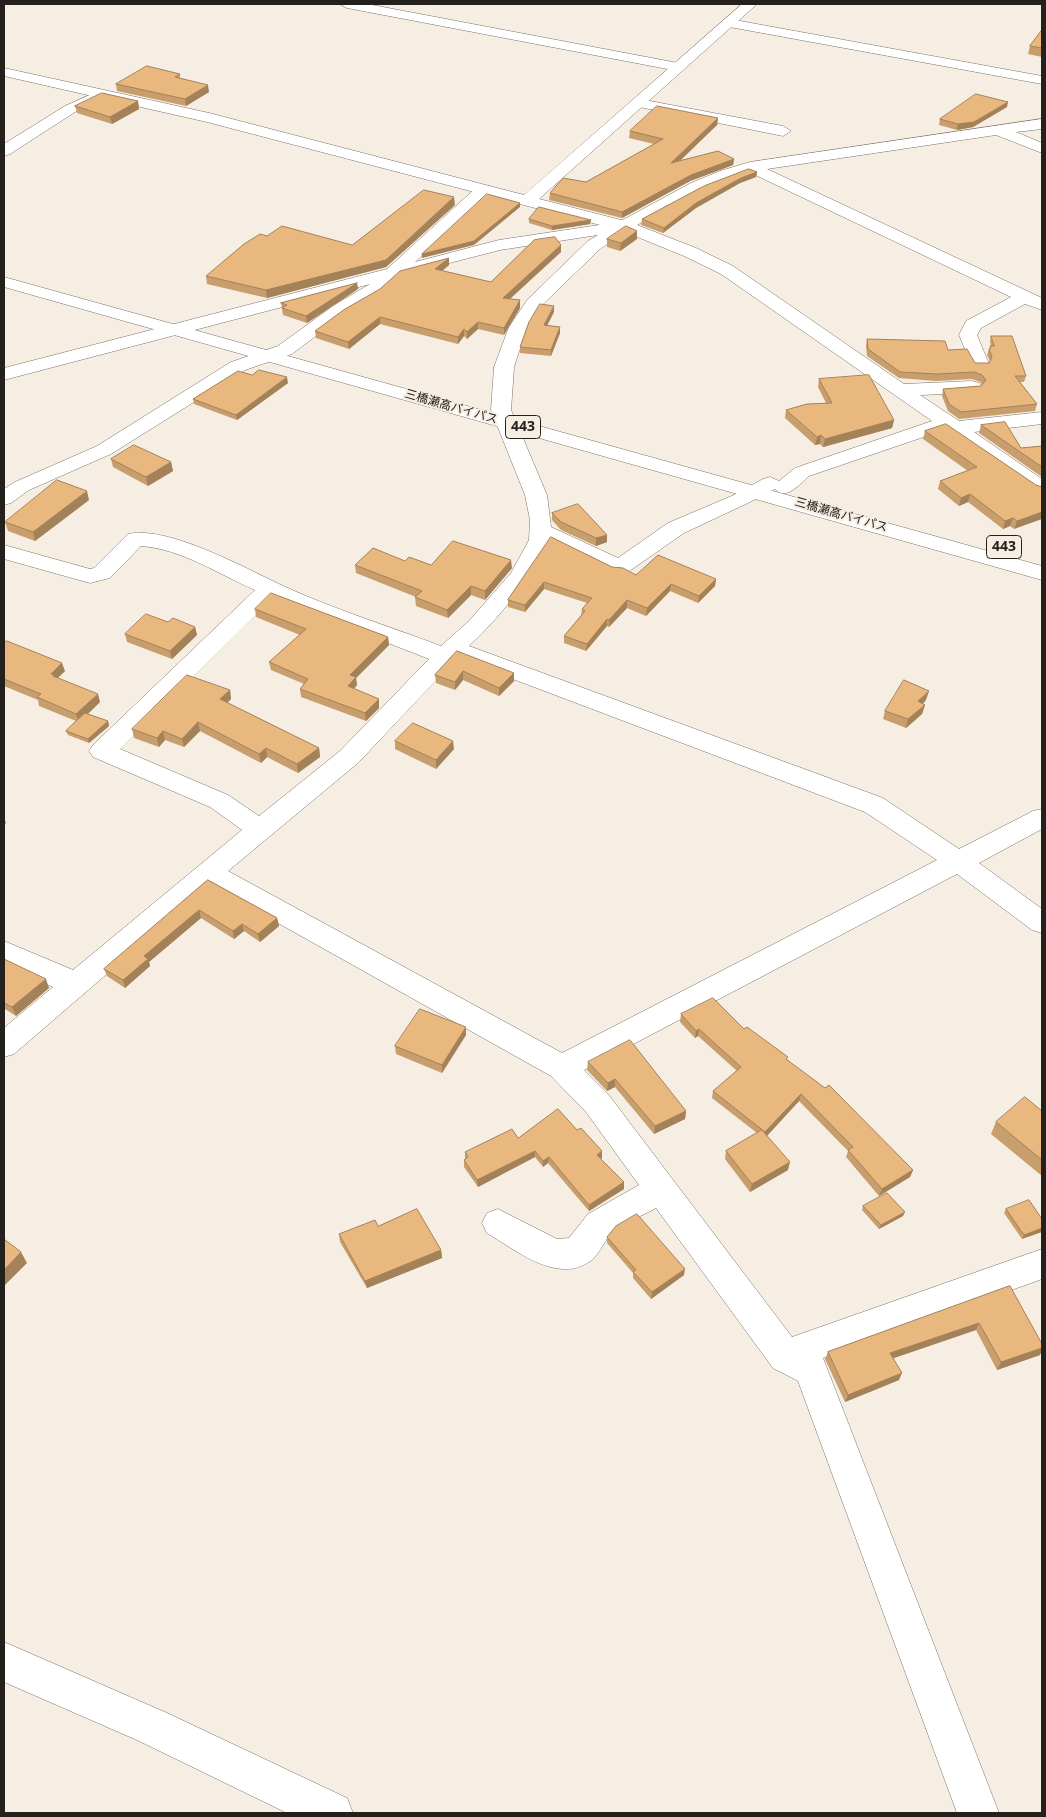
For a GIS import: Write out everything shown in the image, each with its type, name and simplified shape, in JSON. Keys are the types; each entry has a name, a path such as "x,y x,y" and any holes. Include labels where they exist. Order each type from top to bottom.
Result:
{"main road":[{"path":"347,4 678,68"},
{"path":"528,200 750,4"},
{"path":"729,23 1042,80"},
{"path":"4,72 209,118 528,200 623,226 690,252 728,270 949,426 1042,488"},
{"path":"4,151 70,109 101,94"},
{"path":"639,102 783,132"},
{"path":"4,1045 208,872 349,757 449,652 477,626 520,576 540,540 542,520 536,495 504,416 504,367 518,327 534,303 594,245 623,226 697,186 726,174 750,167 993,127 1042,124"},
{"path":"993,127 1042,148"},
{"path":"750,167 1042,306"},
{"path":"4,499 22,486 104,450 238,366 277,353 339,310 374,290 484,189"},
{"path":"4,374 183,326 499,246 623,226"},
{"name":"三橋瀬高バイパス","path":"4,272 183,326 504,416 1042,557"},
{"name":"三橋瀬高バイパス","path":"4,282 183,326"},
{"path":"980,364 968,335 973,325 1025,297"},
{"path":"898,390 972,388"},
{"path":"540,530 620,567 676,528 802,472 949,426 1042,418"},
{"name":"三橋瀬高バイパス","path":"769,487 1042,573"},
{"path":"4,552 90,576 102,573 136,539 149,539 204,558 270,588 874,805 959,862 1042,923"},
{"path":"260,830 219,801 102,751 270,588"},
{"path":"562,1067 1042,818"},
{"path":"208,872 562,1067 597,1103 785,1356 811,1370 978,1813"},
{"path":"4,952 75,984"},
{"path":"498,1223 554,1254 577,1252 588,1241 599,1224 661,1189"},
{"path":"785,1356 1042,1264"},
{"path":"4,1662 153,1727 332,1813"}],"building":[{"path":"1042,30 1042,48 1030,46"},
{"path":"147,66 180,74 175,77 208,85 185,99 116,84"},
{"path":"102,93 138,101 110,117 75,106"},
{"path":"976,94 1008,102 974,122 958,124 940,119"},
{"path":"657,106 718,118 671,163 718,151 734,159 691,175 622,212 550,193 563,178 586,182 663,139 630,131"},
{"path":"749,169 757,172 741,178 696,203 664,228 642,219 704,186"},
{"path":"424,190 454,197 386,260 266,290 206,276 244,244 260,234 267,236 282,226 352,245"},
{"path":"487,194 520,203 474,241 422,254"},
{"path":"539,207 591,220 552,226 529,219"},
{"path":"626,226 637,231 621,243 607,239"},
{"path":"555,237 561,245 503,298 520,300 504,328 478,322 467,332 464,329 458,337 380,317 348,342 315,331 345,309 380,289 400,271 449,258 435,269 491,282 534,240"},
{"path":"357,283 306,316 282,308 287,305 281,303"},
{"path":"540,304 554,306 544,325 560,327 551,350 520,347 529,322"},
{"path":"991,336 1012,336 1026,376 1015,376 1037,404 961,412 949,404 943,389 981,386 986,380 982,375 974,372 937,374 900,372 868,349 867,339 945,341 948,350 967,349 975,363 989,363 992,357 989,349 991,348 990,346 994,346"},
{"path":"259,370 287,377 236,415 193,399 238,371 252,375"},
{"path":"869,375 894,420 825,439 821,435 817,437 786,410 807,404 832,403 819,379"},
{"path":"1005,422 1021,448 1042,446 1042,467 981,425"},
{"path":"946,424 1036,485 1042,487 1042,512 1017,521 1013,518 1005,521 970,494 961,498 940,481 977,467 925,431"},
{"path":"134,445 171,462 146,477 111,459"},
{"path":"57,480 87,491 33,532 5,522"},
{"path":"578,504 607,535 596,538 561,522 552,513"},
{"path":"551,537 612,567 623,568 636,575 658,555 716,579 699,596 671,584 647,608 627,600 609,620 607,619 587,644 564,636 585,611 582,609 592,598 544,582 525,605 508,600"},
{"path":"453,541 511,560 485,591 471,586 447,610 415,597 422,591 355,565 373,548 405,561 409,557 431,565"},
{"path":"271,593 388,637 350,675 356,677 348,686 379,699 365,713 300,689 308,679 269,662 306,629 255,609"},
{"path":"146,614 168,622 173,618 195,627 170,651 125,634"},
{"path":"7,641 62,663 51,674 55,675 53,676 98,694 76,714 37,697 41,694 4,679 4,643"},
{"path":"457,651 514,673 499,688 463,671 455,682 435,675"},
{"path":"187,675 230,690 220,699 319,748 297,764 266,748 259,754 198,722 182,739 163,731 157,738 132,729"},
{"path":"904,680 929,691 918,701 925,705 908,719 885,711"},
{"path":"85,713 108,721 88,739 66,731"},
{"path":"413,723 453,741 436,760 395,741"},
{"path":"208,880 277,918 258,934 242,924 233,931 199,910 144,956 148,959 123,980 104,969"},
{"path":"4,959 46,979 12,1007 4,1003"},
{"path":"713,998 744,1029 747,1027 788,1057 786,1059 825,1088 829,1085 913,1170 882,1189 848,1150 853,1147 801,1094 765,1132 713,1091 741,1067 699,1029 696,1031 681,1014"},
{"path":"420,1009 466,1027 442,1065 395,1046"},
{"path":"630,1040 686,1111 655,1126 615,1079 608,1083 588,1062"},
{"path":"1025,1097 1042,1111 1042,1160 996,1122"},
{"path":"558,1109 577,1130 581,1128 602,1151 597,1155 624,1182 589,1205 549,1157 543,1161 535,1151 477,1180 464,1160 468,1157 465,1152 512,1129 518,1138"},
{"path":"762,1130 790,1162 752,1184 726,1151"},
{"path":"887,1193 905,1212 881,1225 863,1206"},
{"path":"1029,1200 1042,1219 1042,1228 1024,1235 1006,1209"},
{"path":"417,1209 441,1250 365,1281 339,1234 375,1220 378,1226"},
{"path":"637,1214 685,1269 652,1292 633,1272 636,1270 607,1237 616,1226"},
{"path":"4,1239 21,1252 4,1270"},
{"path":"1010,1286 1042,1344 1042,1348 1001,1362 979,1323 890,1353 902,1373 848,1395 828,1352"}]}
